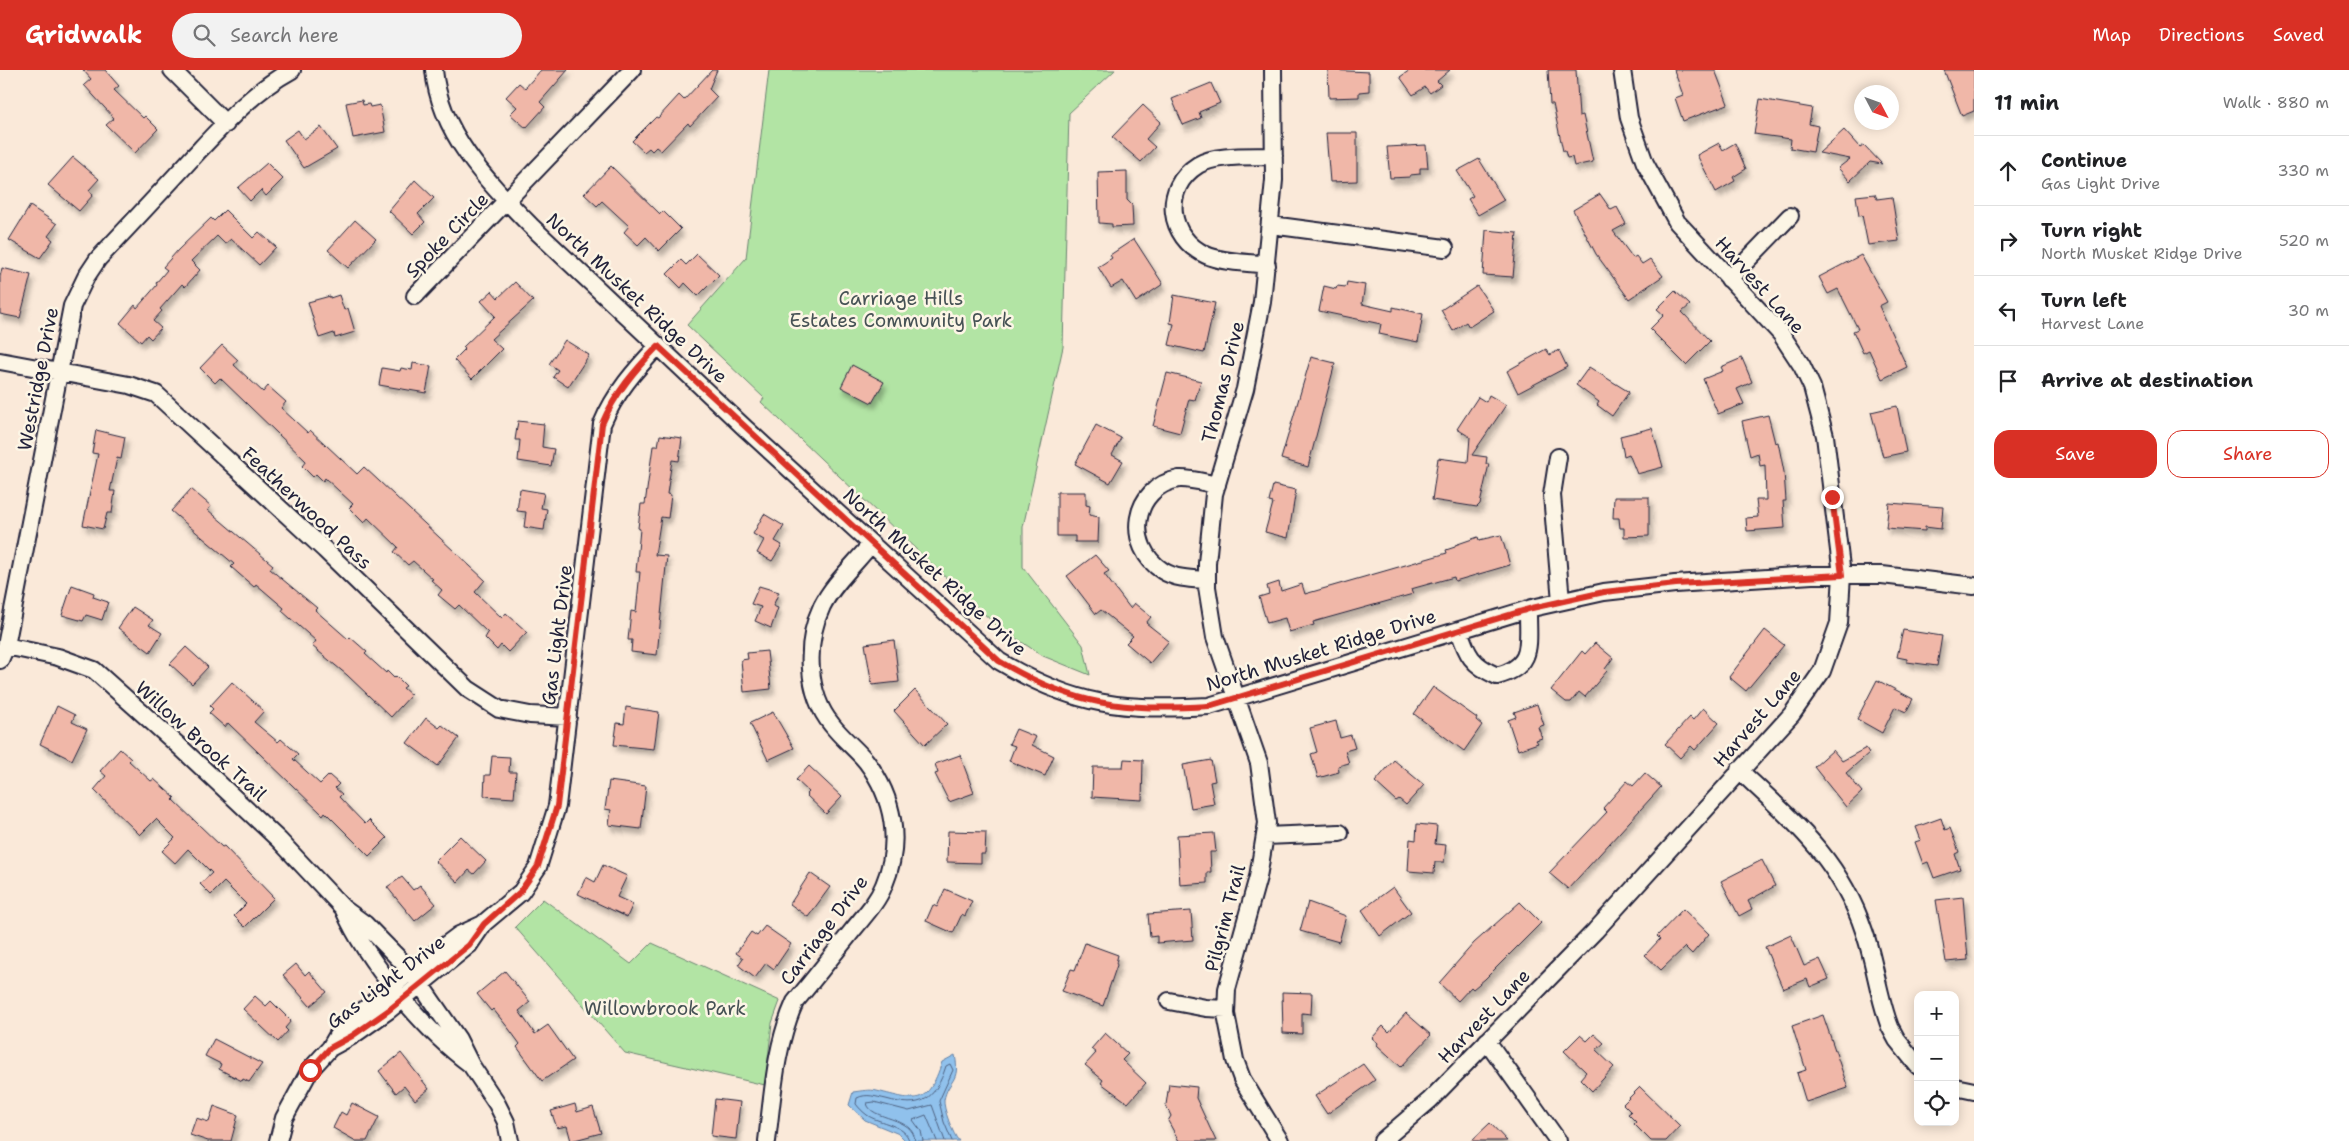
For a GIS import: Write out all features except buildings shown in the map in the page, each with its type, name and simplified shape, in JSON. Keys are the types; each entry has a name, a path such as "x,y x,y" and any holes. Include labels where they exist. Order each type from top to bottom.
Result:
{"street":[{"path":"172,70 226,124"},
{"name":"Westridge Drive","path":"3,653 72,306 86,277 98,259 226,124 275,79 292,70"},
{"name":"North Musket Ridge Drive","path":"434,70 440,98 458,140 475,164 507,202 658,346 999,661 1028,678 1066,694 1111,706 1159,709 1209,706 1532,608 1604,592 1676,584 1842,575 1916,578 1974,586"},
{"name":"Spoke Circle","path":"415,296 632,70"},
{"name":"Thomas Drive","path":"1236,698 1215,637 1207,580 1207,540 1217,485 1245,389 1267,265 1274,156 1273,70"},
{"name":"Harvest Lane","path":"1382,1141 1430,1100 1595,931 1739,770 1792,714 1822,671 1839,623 1842,575 1825,436 1812,387 1802,366 1781,334 1677,222 1651,178 1629,118 1622,70"},
{"path":"1267,265 1205,255 1193,247 1174,225 1172,207 1183,179 1198,165 1225,158 1274,156"},
{"path":"1729,279 1790,216"},
{"path":"1271,225 1444,248"},
{"name":"Gas Light Drive","path":"330,1048 352,1036 404,998 415,977 459,935 484,924 520,892 538,866 557,806 602,424 612,401 632,373 658,346"},
{"name":"Featherwood Pass","path":"0,361 129,385 156,394 325,550 468,689 499,709 530,715 568,717"},
{"path":"1558,457 1552,494 1562,601"},
{"path":"1207,580 1180,578 1163,572 1146,554 1138,538 1138,520 1141,507 1148,496 1166,483 1181,479 1217,485"},
{"name":"Carriage Drive","path":"767,1141 780,1042 787,1019 795,1002 878,899 888,874 894,848 892,811 879,780 864,760 831,724 816,694 811,670 814,628 822,606 871,544"},
{"path":"1459,630 1464,647 1479,668 1497,676 1515,671 1526,656 1528,612 1532,608"},
{"name":"Willow Brook Trail","path":"3,653 58,657 94,670 179,746 279,840 343,908 365,924 415,977 458,1038 471,1065 497,1104 506,1122 510,1141"},
{"name":"Pilgrim Trail","path":"1236,698 1259,763 1265,799 1265,836 1258,877 1227,990 1226,1009 1229,1036 1240,1073 1258,1107 1280,1141"},
{"path":"1739,770 1798,825 1836,873 1863,928 1874,961 1884,1012 1890,1027 1897,1040 1914,1061"},
{"path":"1265,836 1340,833"},
{"name":"Willow Brook Trail","path":"343,908 354,933 393,985 448,1048 471,1065"},
{"name":"Gas Light Drive","path":"278,1141 284,1118 310,1070 330,1048 341,1028 393,985 415,977"},
{"path":"1169,1001 1206,1008 1226,1009"},
{"path":"1487,1041 1558,1141"},
{"path":"1959,1088 1974,1092"}],"green space":[{"name":"Carriage Hills Estates Community Park","path":"769,70 1115,70 1069,113 1063,347 1023,527 1023,567 1083,645 1090,675 1043,656 997,626 761,402 764,398 687,325 746,258"},
{"name":"Willowbrook Park","path":"543,899 631,964 652,943 780,1001 772,1023 765,1085 625,1053 515,927"}],"water":[{"path":"955,1055 955,1076 946,1093 944,1104 951,1128 959,1141 906,1141 899,1134 865,1120 849,1105 853,1092 868,1090 902,1097 919,1097 925,1094 931,1087 942,1062"}],"route":[{"path":"310,1070 330,1048 352,1036 389,1010 469,945 484,924 520,892 538,866 557,806 602,424 612,401 632,373 658,346 999,661 1028,678 1066,694 1111,706 1159,709 1209,706 1532,608 1604,592 1676,584 1812,575 1842,575 1832,497"}]}
